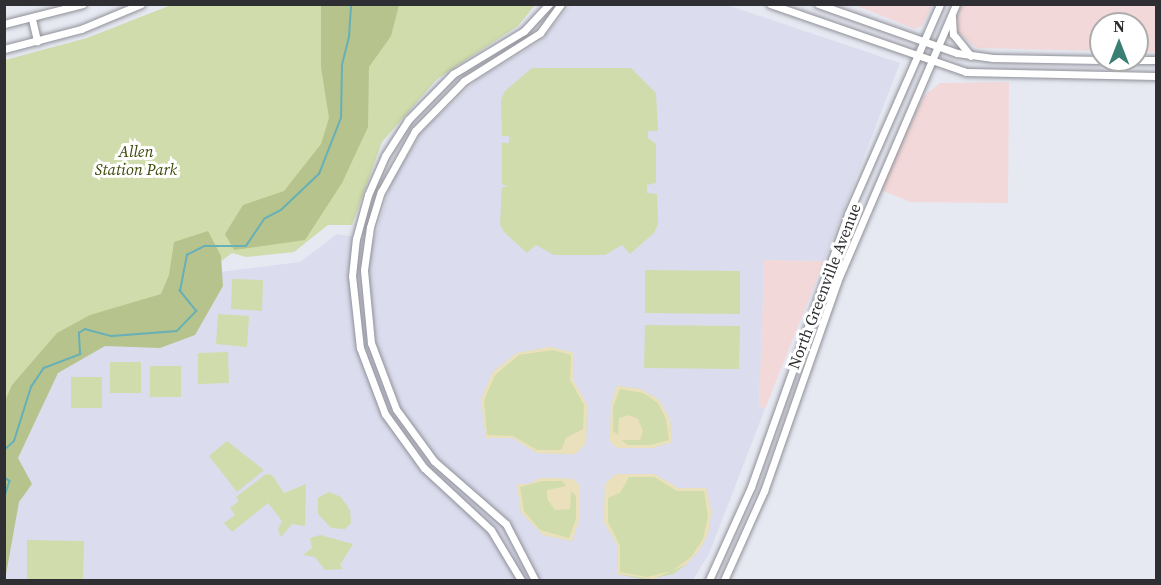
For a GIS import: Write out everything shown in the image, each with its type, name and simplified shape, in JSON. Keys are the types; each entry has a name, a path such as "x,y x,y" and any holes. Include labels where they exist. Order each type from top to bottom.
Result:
{"main road":[{"path":"4,24 32,19 83,4"},
{"path":"4,49 37,41 141,4"},
{"path":"521,580 491,530 424,468 385,414 362,359 352,293 353,258 362,215 392,143 416,110 448,79 528,28 549,4"},
{"path":"535,580 506,524 434,461 396,409 373,352 364,283 373,217 402,150 450,93 543,30 561,4"},
{"path":"770,4 931,62 980,73 1156,76"},
{"path":"818,4 937,47 971,56 1089,60"},
{"name":"North Greenville Avenue","path":"709,580 751,487 871,158 940,4"},
{"name":"North Greenville Avenue","path":"724,580 764,491 825,312 885,165 956,4"},
{"path":"952,14 953,34 971,56"},
{"path":"32,19 37,41"},
{"path":"510,39 516,49"},
{"path":"1059,60 1060,76"},
{"path":"871,158 885,165"}],"shaded area":[{"path":"570,5 727,5 900,63 824,261 764,260 759,407 765,409 709,554 693,580 5,580 5,466 58,356 212,273 300,262 337,234 374,240 392,181 424,129 477,80 541,41"},
{"path":"855,5 932,5 922,26 915,29"},
{"path":"962,5 1156,5 1156,52 1149,52 1149,12 1089,12 1089,51 977,48 956,31 955,20"},
{"path":"1009,82 1008,203 910,202 879,189 923,97 940,83"},
{"path":"764,260 824,261 765,409 759,407"}],"green space":[{"name":"Allen Station Park","path":"171,5 535,5 518,26 437,79 382,142 352,225 328,225 294,252 246,257 232,253 163,306 58,356 5,466 5,60 87,38"},
{"path":"321,5 399,5 391,36 369,67 368,127 342,183 305,240 234,250 225,234 243,205 284,191 321,144 329,118 321,67"},
{"path":"532,68 631,68 656,93 658,131 648,131 648,138 656,144 656,183 647,185 647,193 657,194 658,224 654,233 630,254 622,245 605,255 554,255 536,245 527,253 504,232 500,224 502,187 509,187 502,184 502,143 509,143 509,136 502,136 501,100 505,91"},
{"path":"208,231 221,256 223,286 195,335 160,348 105,346 58,373 18,458 32,484 19,502 5,580 4,403 12,385 57,333 90,315 161,294 169,275 174,242"},
{"path":"645,270 740,271 740,314 645,313"},
{"path":"232,279 263,280 262,311 231,309"},
{"path":"218,314 249,316 247,347 216,344"},
{"path":"645,325 740,326 739,369 644,368"},
{"path":"550,347 574,353 573,380 587,405 586,443 575,454 537,453 513,438 486,438 481,399 493,372 517,353"},
{"path":"228,352 229,383 198,384 198,353"},
{"path":"110,362 141,362 141,393 110,393"},
{"path":"150,366 181,366 181,397 150,397"},
{"path":"71,377 102,377 102,408 71,408"},
{"path":"617,386 640,389 659,400 670,420 672,442 652,448 617,448 610,441 611,406"},
{"path":"227,441 264,470 237,492 209,456"},
{"path":"266,474 272,475 284,493 306,484 305,526 292,524 281,537 278,530 282,521 268,503 232,532 224,523 235,515 230,508 239,501 236,497"},
{"path":"616,474 654,474 678,488 706,488 711,511 709,531 700,549 686,565 673,574 647,580 617,574 618,546 604,522 605,484"},
{"path":"541,478 573,479 579,485 579,520 572,541 543,535 521,512 517,484 529,484"},
{"path":"329,492 341,497 350,510 351,523 345,529 331,528 318,514 318,498"},
{"path":"320,535 353,544 340,565 343,569 325,570 315,557 303,555 312,548 310,538"},
{"path":"27,540 84,541 83,580 27,580"}],"sand":[{"path":"550,347 574,353 573,380 587,405 586,443 575,454 537,453 513,438 486,438 481,399 493,372 517,353","holes":["553,350 571,355 570,380 584,405 583,429 566,438 561,450 537,450 513,436 487,435 484,400 495,375 519,355"]},
{"path":"617,386 640,389 659,400 670,420 672,442 652,448 617,448 610,441 611,406","holes":["620,389 643,393 658,403 666,419 669,440 651,445 628,445 622,440 640,440 643,431 638,419 629,415 619,418 618,435 613,431 613,407"]},
{"path":"616,474 654,474 678,488 706,488 711,511 709,531 700,549 686,565 672,571 653,579 617,574 618,546 604,522 605,484","holes":["629,477 654,477 677,491 704,491 708,517 703,539 691,557 672,571 647,577 620,572 620,546 608,522 608,498 620,493"]},
{"path":"541,478 573,479 579,485 579,520 572,541 543,535 521,512 517,484 529,484","holes":["542,481 562,481 566,486 547,490 547,499 555,510 570,509 571,491 576,496 576,519 569,538 540,530 524,511 520,487"]}],"waterway":[{"path":"4,450 14,441 31,387 44,368 80,354 79,333 85,329 112,336 177,331 196,311 180,291 187,255 205,246 246,246 264,219 281,210 319,174 341,118 342,65 349,36 351,4"},
{"path":"4,477 10,481 4,499"}]}
